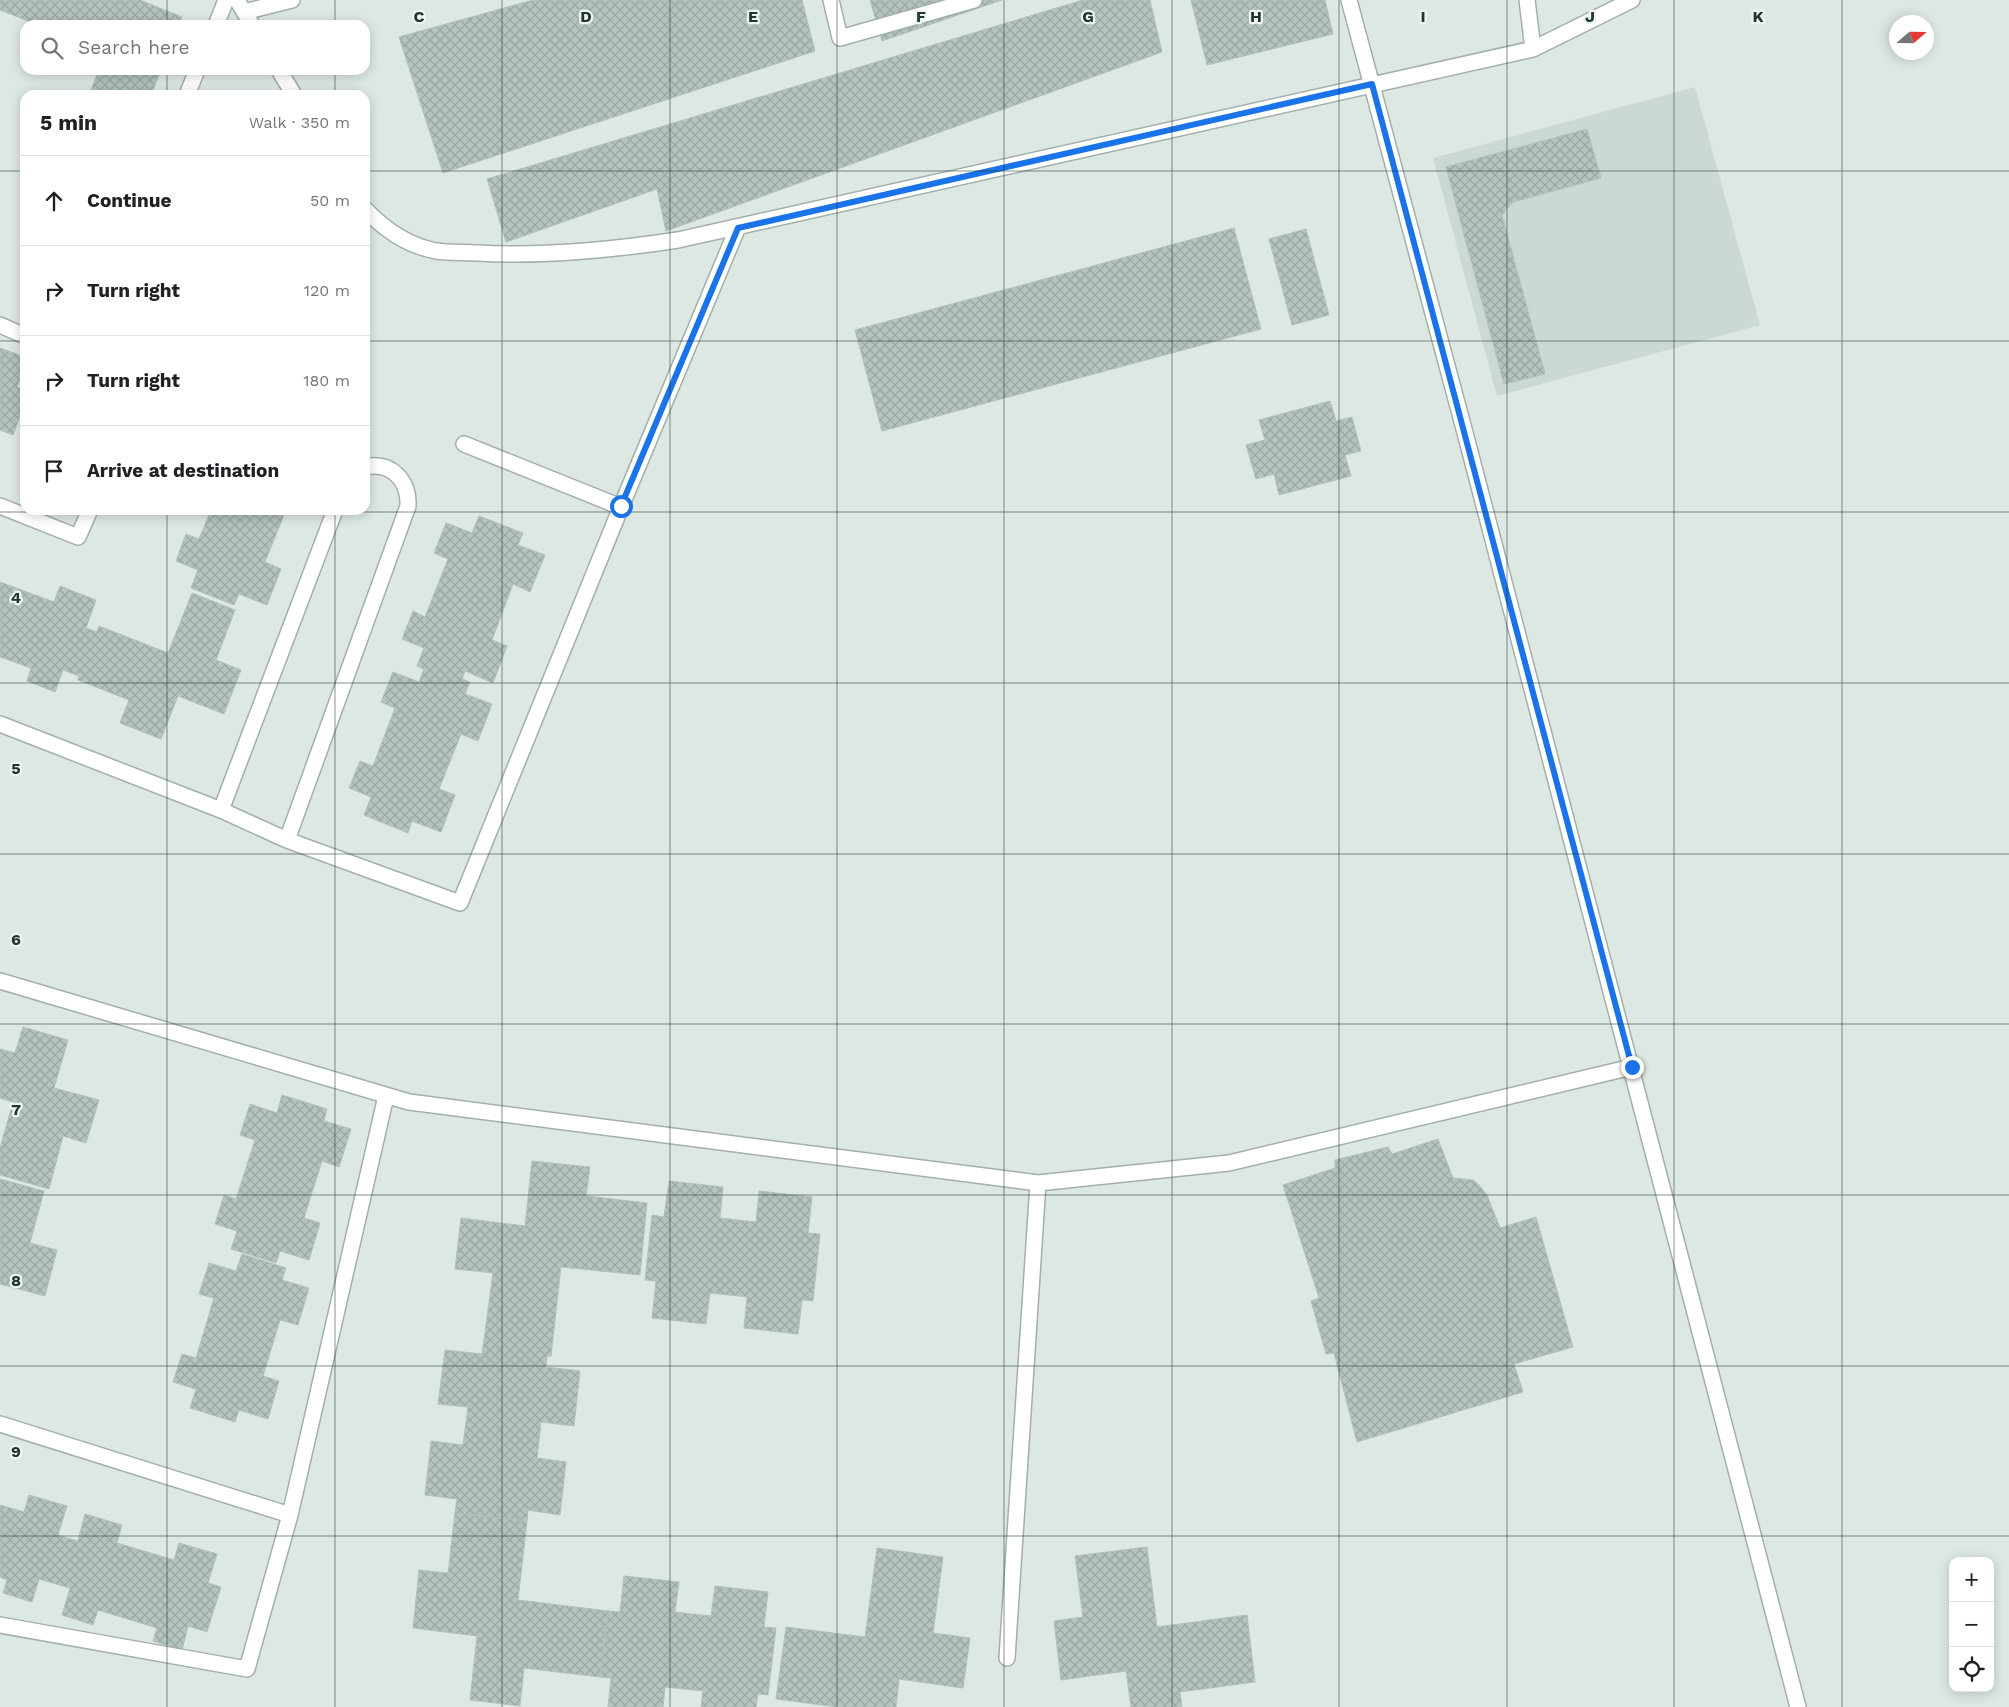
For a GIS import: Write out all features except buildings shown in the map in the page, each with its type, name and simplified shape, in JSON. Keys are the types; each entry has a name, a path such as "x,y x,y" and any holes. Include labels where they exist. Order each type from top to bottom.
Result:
{"street":[{"path":"218,20 226,0"},
{"path":"245,12 292,0"},
{"path":"831,0 840,38 974,0"},
{"path":"1349,0 1632,1067 1798,1707"},
{"path":"1527,0 1533,49"},
{"path":"370,214 395,234 415,244 436,250 497,254 558,254 618,249 678,240 1533,49 1632,0"},
{"path":"189,90 195,75"},
{"path":"282,75 291,90"},
{"path":"0,724 221,810 287,840 460,903 621,506 738,228"},
{"path":"0,325 20,334"},
{"path":"464,444 621,506"},
{"path":"287,840 408,506 409,494 398,474 378,466 370,467"},
{"path":"0,506 20,514"},
{"path":"23,515 78,537 88,515"},
{"path":"221,810 334,515"},
{"path":"0,981 409,1102 1038,1183 1229,1163 1632,1067"},
{"path":"0,1625 246,1669 290,1515 386,1096"},
{"path":"1007,1658 1038,1183"},
{"path":"0,1424 290,1515"}],"shaded area":[{"path":"1695,87 1760,325 1497,396 1433,158"}],"route":[{"path":"621,506 738,228 1372,84 1632,1067"}]}
